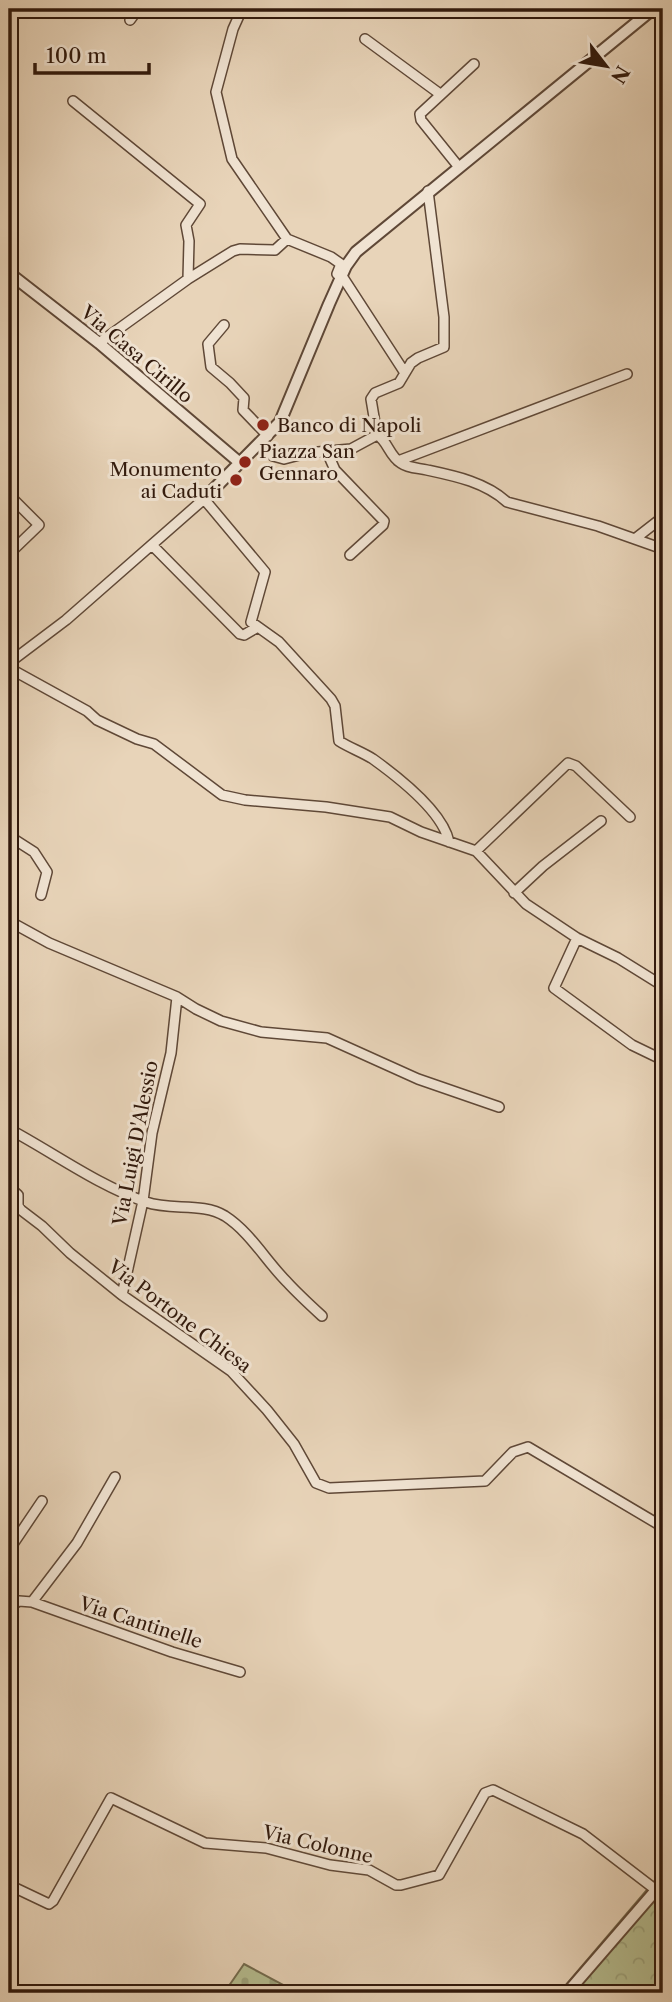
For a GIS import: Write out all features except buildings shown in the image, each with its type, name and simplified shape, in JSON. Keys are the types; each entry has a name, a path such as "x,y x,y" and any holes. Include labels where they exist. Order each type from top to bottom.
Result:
{"street":[{"path":"130,20 138,9"},
{"path":"242,9 233,29 216,92 232,159 287,239 331,257 341,264 318,320 321,327"},
{"path":"653,9 361,246 342,276 280,422 204,499 75,613 9,665 87,711 97,720 154,744 222,794 245,800 326,807 390,817 421,832 476,851 526,904 577,938 618,958 663,986"},
{"path":"365,39 440,93"},
{"path":"458,166 421,120 420,114 474,64"},
{"path":"74,101 200,204 186,225 189,241 188,279"},
{"path":"428,191 445,340 442,349 422,355 411,363 399,383 375,393 371,399 377,435 391,454 404,465 476,483 497,492 507,502 636,538 663,549"},
{"path":"99,343 188,279 233,251 275,250 287,239"},
{"name":"Via Casa Cirillo","path":"9,273 99,343 240,463"},
{"path":"342,276 405,373"},
{"path":"224,325 208,344 211,368 244,398 243,410 272,456 284,458 351,449 377,435"},
{"path":"398,461 627,374"},
{"path":"327,452 335,470 384,521 383,525 350,555"},
{"path":"9,495 39,525 12,551 9,562"},
{"path":"204,499 265,572 250,620 256,628 279,642 331,699 335,706 339,741 373,759 415,794 443,826 449,842"},
{"path":"636,538 663,517"},
{"path":"152,545 240,634 244,635 256,628"},
{"path":"476,851 568,763 576,766 630,817"},
{"path":"514,893 543,866 601,821"},
{"path":"9,836 34,852 47,872 41,895"},
{"path":"9,921 49,943 177,997 221,1021 261,1032 327,1038 418,1079 499,1107"},
{"path":"577,938 554,988 632,1045 663,1059"},
{"name":"Via Luigi D'Alessio","path":"122,1295 143,1201 152,1133 171,1053 177,997"},
{"path":"9,1129 84,1172 143,1201 156,1206 212,1210 224,1215 239,1227 287,1282 322,1316"},
{"name":"Via Portone Chiesa","path":"9,1187 18,1195 20,1210 42,1226 70,1253 122,1295 231,1371 294,1444 316,1483 329,1488 485,1480 513,1452 528,1447 663,1527"},
{"path":"9,1607 19,1601 32,1602 77,1543 115,1477"},
{"path":"9,1550 42,1501"},
{"name":"Via Cantinelle","path":"32,1602 160,1648 240,1672"},
{"name":"Via Colonne","path":"9,1885 49,1904 53,1901 111,1798 205,1843 266,1848 330,1865 369,1870 401,1885 439,1875 485,1793 493,1790 583,1834 660,1886"},
{"path":"567,1993 660,1886"}],"green space":[{"path":"663,1871 663,1993 559,1993"},
{"path":"244,1964 289,1988 285,1993 224,1993"}],"place":[{"name":"Banco di Napoli","path":"263,425"},
{"name":"Piazza San Gennaro","path":"245,462"},
{"name":"Monumento ai Caduti","path":"236,480"}]}
